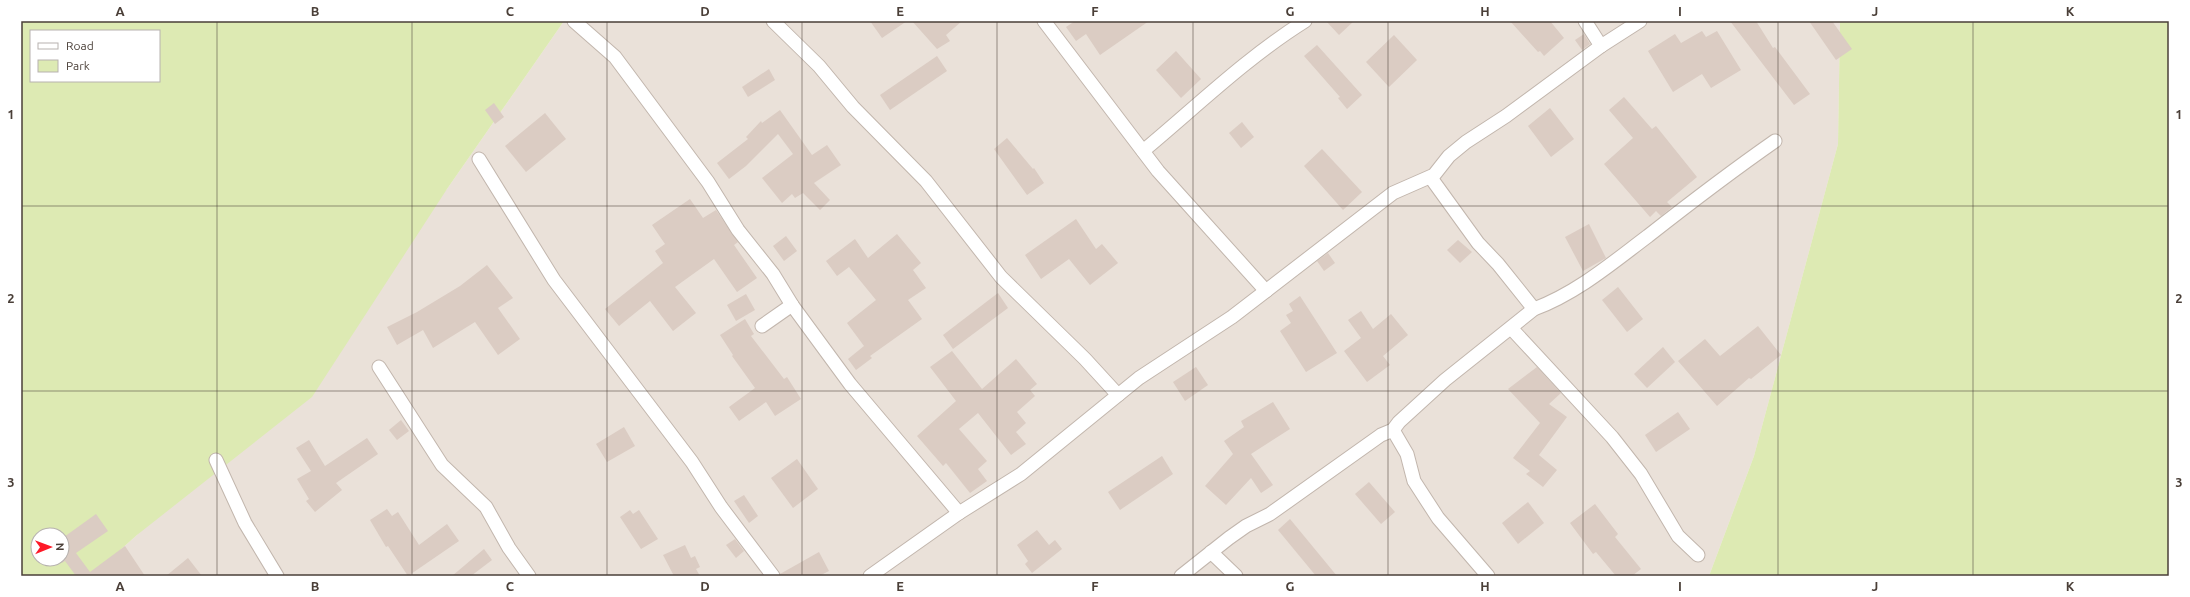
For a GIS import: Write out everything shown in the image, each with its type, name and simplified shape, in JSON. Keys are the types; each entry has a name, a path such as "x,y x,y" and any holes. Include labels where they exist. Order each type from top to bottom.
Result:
{"street":[{"path":"574,21 615,56 708,182 738,230 773,274 792,306 850,384 959,513"},
{"path":"774,21 819,66 853,107 926,181 1001,277 1085,359 1118,395"},
{"path":"1044,21 1158,171 1266,291"},
{"path":"1143,151 1242,66 1281,36 1305,21"},
{"path":"1585,21 1601,46"},
{"path":"870,576 959,513 1021,474 1139,378 1232,317 1393,193 1406,186 1431,178 1449,156 1466,142 1506,116 1601,46 1640,21"},
{"path":"1181,576 1246,526 1270,514 1381,435 1393,430 1399,422 1445,380 1534,310 1549,304 1619,260 1647,236 1775,141"},
{"path":"479,158 554,280 692,462 721,507 773,576"},
{"path":"1431,178 1478,243 1498,264 1534,310"},
{"path":"762,326 792,306"},
{"path":"1511,328 1565,385 1642,474 1678,536 1698,555"},
{"path":"379,367 442,465 486,507 509,548 529,576"},
{"path":"1393,430 1408,454 1414,481 1438,518 1488,576"},
{"path":"216,460 245,523 277,576"},
{"path":"1211,552 1236,576"}],"shaded area":[{"path":"564,21 1840,21 1838,144 1754,456 1709,576 91,576 137,535 447,189"}],"green space":[{"path":"21,21 564,21 447,189 312,397 137,535 91,576 21,576"},
{"path":"1840,21 2169,21 2169,576 1709,576 1754,456 1838,144"}],"building":[{"path":"870,21 907,21 882,38"},
{"path":"912,21 962,21 946,35 950,41 937,49"},
{"path":"1075,21 1149,21 1100,55 1086,34 1076,41 1066,27"},
{"path":"1326,21 1354,21 1339,35"},
{"path":"1510,21 1550,21 1564,38 1544,56 1540,51 1538,52"},
{"path":"1730,21 1756,21 1773,48 1775,47 1810,94 1794,105"},
{"path":"1809,21 1832,21 1852,49 1836,60"},
{"path":"1702,31 1706,37 1717,31 1741,70 1711,88 1702,74 1673,92 1648,51 1675,34 1681,43"},
{"path":"1584,34 1590,44 1582,50 1575,40"},
{"path":"1394,35 1417,60 1389,87 1366,62"},
{"path":"1317,45 1362,95 1347,109 1338,98 1340,97 1304,56"},
{"path":"1176,51 1201,79 1181,98 1156,70"},
{"path":"937,56 947,71 890,110 880,95"},
{"path":"769,69 775,80 748,97 742,87"},
{"path":"1624,97 1652,129 1656,126 1697,177 1667,202 1672,207 1661,216 1656,211 1650,217 1604,164 1633,138 1609,110"},
{"path":"494,103 504,117 495,124 485,110"},
{"path":"1550,108 1574,139 1551,157 1528,126"},
{"path":"780,110 812,155 827,145 841,165 814,183 830,200 820,210 803,193 795,198 792,194 782,203 762,178 793,154 778,134 746,166 729,179 717,163 748,139 746,137 761,121 762,123"},
{"path":"545,113 566,139 526,172 505,146"},
{"path":"1242,122 1254,137 1241,148 1229,133"},
{"path":"1007,138 1033,169 1034,168 1044,183 1027,195 994,149"},
{"path":"1322,149 1362,192 1343,210 1304,166"},
{"path":"690,199 703,218 716,210 738,242 734,245 757,278 737,292 714,259 675,287 696,313 673,331 650,301 619,326 605,309 663,263 655,251 665,244 652,225"},
{"path":"1076,219 1096,249 1102,244 1118,263 1090,285 1069,259 1041,279 1025,255"},
{"path":"1589,224 1606,258 1583,271 1565,237"},
{"path":"897,234 921,263 913,270 926,288 908,300 922,319 870,356 872,358 856,370 848,359 864,346 847,323 876,300 849,267 837,276 826,261 855,239 868,258"},
{"path":"786,236 797,251 784,261 773,246"},
{"path":"1458,240 1472,252 1460,263 1447,250"},
{"path":"1328,253 1335,263 1324,271 1317,261"},
{"path":"487,265 513,298 498,308 520,339 498,355 475,322 433,348 423,330 397,345 387,327 417,312 460,286"},
{"path":"1618,287 1643,319 1627,332 1602,300"},
{"path":"998,293 1008,308 953,349 943,335"},
{"path":"746,294 755,310 736,321 727,305"},
{"path":"1300,296 1337,353 1306,372 1280,331 1291,323 1286,315 1293,311 1289,304"},
{"path":"1361,311 1373,329 1391,314 1408,335 1383,356 1390,365 1367,382 1344,351 1361,338 1348,320"},
{"path":"745,319 754,334 751,336 784,379 787,377 801,399 775,416 766,402 739,421 729,407 755,388 732,356 733,355 720,335"},
{"path":"1758,326 1781,355 1751,379 1749,378 1717,406 1678,361 1705,339 1720,356"},
{"path":"1663,347 1675,362 1647,388 1634,374"},
{"path":"952,351 982,389 1016,359 1037,384 1030,390 1035,396 1017,412 1026,423 1016,432 1026,444 1011,455 978,413 959,429 987,461 978,469 987,481 970,493 946,463 943,466 917,436 956,401 930,367"},
{"path":"1196,367 1208,385 1185,401 1173,382"},
{"path":"1537,367 1561,393 1549,404 1567,417 1539,455 1557,470 1543,487 1526,474 1530,471 1513,458 1540,423 1508,389"},
{"path":"1273,402 1290,429 1251,454 1273,485 1261,493 1251,478 1226,505 1205,486 1233,454 1224,441 1244,427 1241,421"},
{"path":"1678,412 1690,429 1656,452 1645,435"},
{"path":"401,420 409,431 397,440 389,430"},
{"path":"624,427 635,446 607,462 596,444"},
{"path":"367,438 378,454 336,483 342,490 315,512 306,501 309,499 297,479 311,471 296,448 309,440 325,466"},
{"path":"1162,456 1173,474 1120,510 1108,492"},
{"path":"797,459 818,489 793,508 771,478"},
{"path":"1369,482 1395,512 1381,524 1355,494"},
{"path":"744,495 758,516 749,523 734,501"},
{"path":"1528,502 1544,523 1518,544 1502,523"},
{"path":"1595,504 1618,534 1615,537 1641,569 1632,576 1616,576 1596,552 1593,554 1570,523"},
{"path":"387,509 392,516 398,512 419,545 447,524 459,541 408,576 388,546 386,547 370,520"},
{"path":"630,510 633,514 639,510 658,539 641,549 620,517"},
{"path":"96,514 108,531 76,553 90,572 125,546 145,576 76,576 69,567 70,533"},
{"path":"1290,519 1337,576 1316,576 1278,530"},
{"path":"1037,530 1049,545 1055,540 1062,549 1032,573 1025,564 1028,561 1017,545"},
{"path":"735,539 744,551 736,558 726,545"},
{"path":"685,545 691,558 695,556 700,567 696,569 700,576 674,576 663,555"},
{"path":"484,549 492,560 471,576 452,576"},
{"path":"819,552 829,571 819,576 781,576 780,574"},
{"path":"188,558 202,576 166,576"}]}
